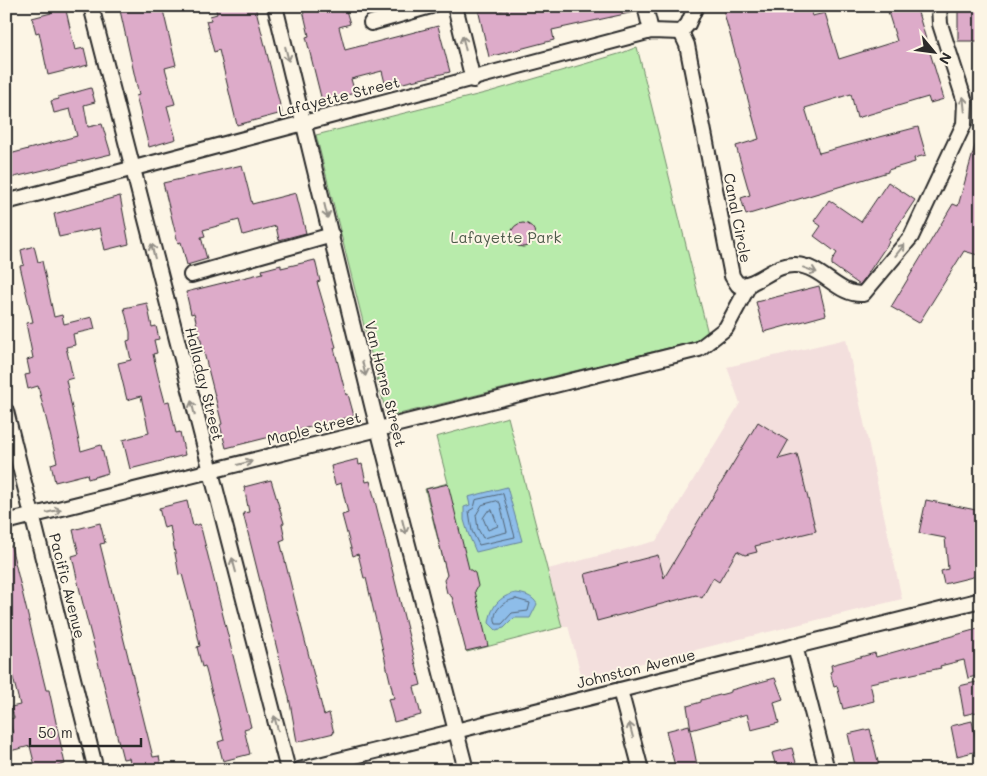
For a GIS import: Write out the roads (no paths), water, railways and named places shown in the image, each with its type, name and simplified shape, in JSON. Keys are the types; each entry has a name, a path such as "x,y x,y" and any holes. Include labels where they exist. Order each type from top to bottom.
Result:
{"street":[{"name":"Halladay Street","path":"91,6 288,770"},
{"name":"Van Horne Street","path":"275,6 379,429 466,770"},
{"path":"372,23 431,6"},
{"path":"455,6 473,80"},
{"path":"645,6 651,31"},
{"path":"681,32 688,24 696,6"},
{"name":"Canal Circle","path":"681,32 687,45 732,276 738,285 749,286 786,266 797,265 818,272 853,294 863,294 910,237 964,124 965,102 940,24 939,6"},
{"name":"Lafayette Street","path":"6,202 473,80 651,31 681,32"},
{"path":"191,275 332,235"},
{"name":"Maple Street","path":"6,522 699,349 726,328 749,286"},
{"name":"Pacific Avenue","path":"6,411 96,770"},
{"name":"Johnston Avenue","path":"300,770 981,600"},
{"path":"795,646 826,770"},
{"path":"620,690 641,770"}],"water":[{"path":"507,487 522,541 476,552 464,520 464,507 470,505 468,497"},
{"path":"516,593 531,597 537,604 530,618 514,618 504,628 496,630 489,623 494,607 505,597"}],"park label":[{"name":"Lafayette Park","path":"506,238"}]}
